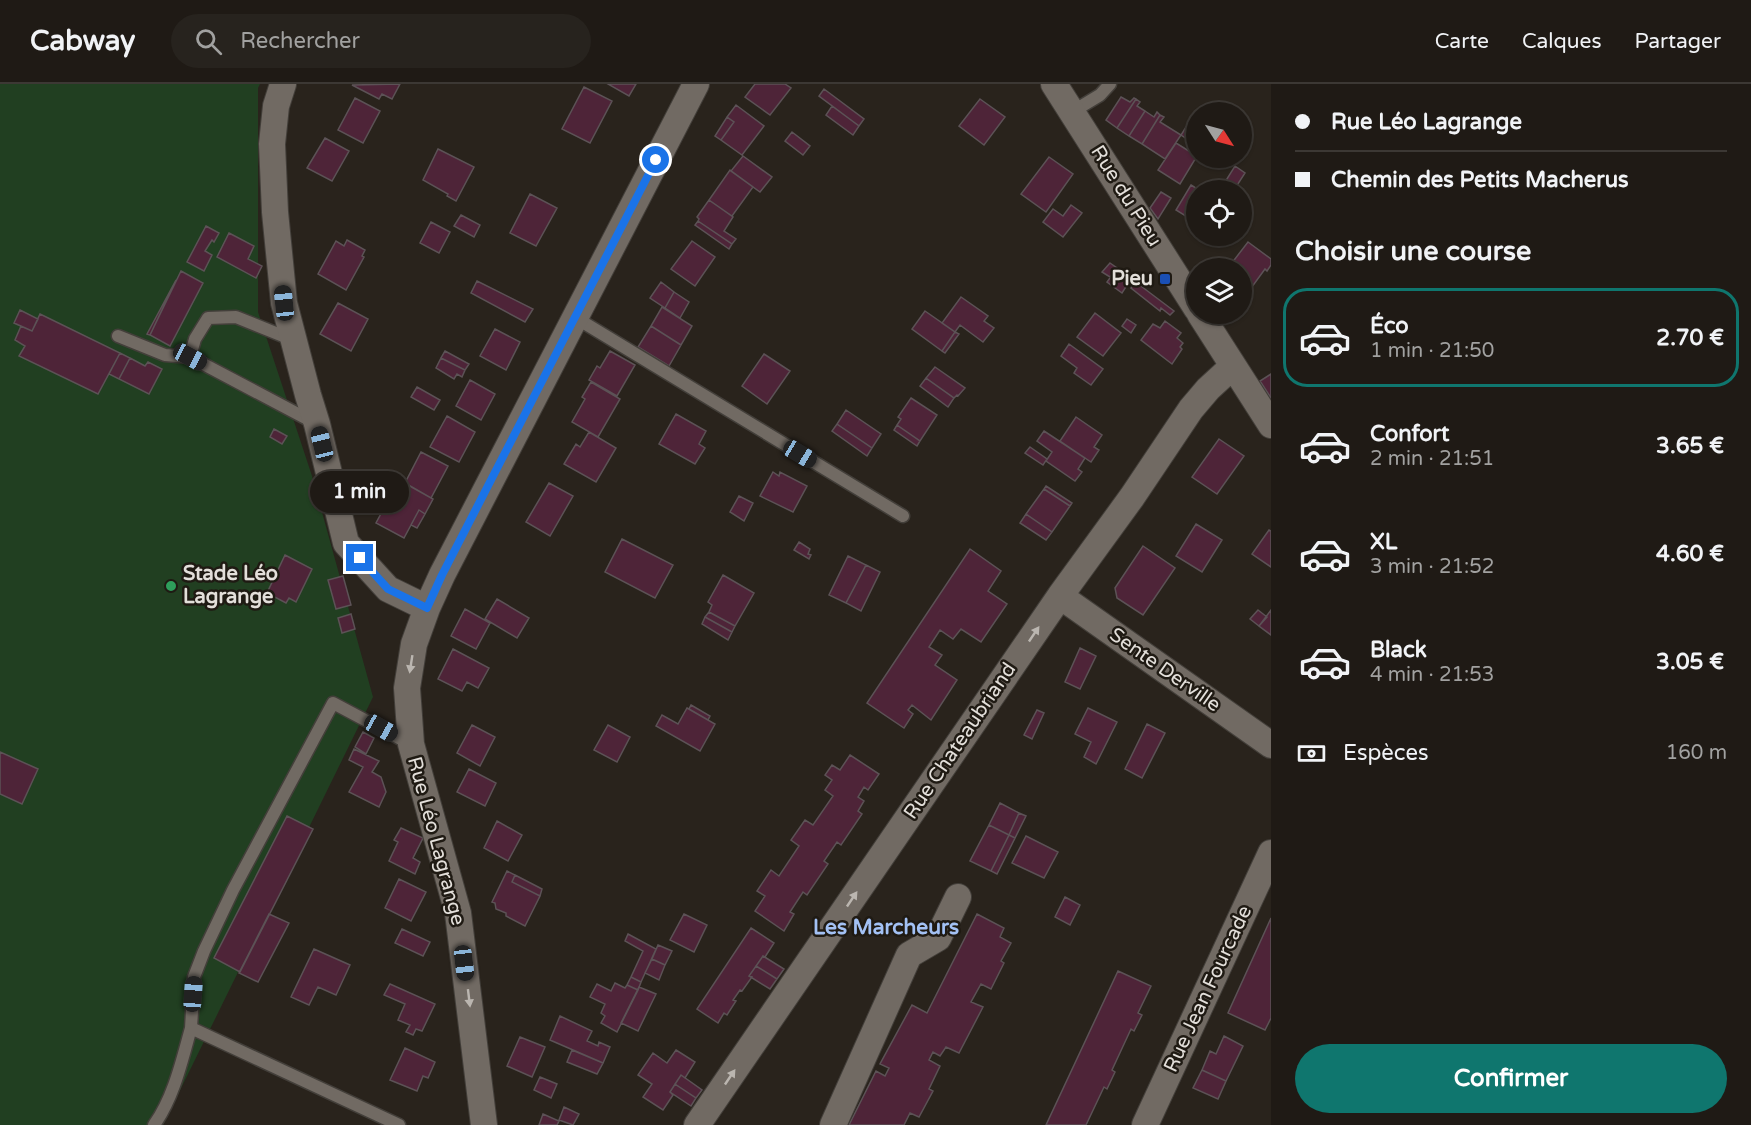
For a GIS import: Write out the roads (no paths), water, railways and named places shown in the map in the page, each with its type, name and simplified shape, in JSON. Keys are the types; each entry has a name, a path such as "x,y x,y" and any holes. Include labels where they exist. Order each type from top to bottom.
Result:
{"street":[{"path":"283,84 276,106 272,144 274,212 284,303 346,543 388,589 427,608"},
{"name":"Rue Léo Lagrange","path":"484,1125 458,913 411,744 407,688 414,644 442,575 696,84"},
{"name":"Rue du Pieu","path":"1054,84 1186,292"},
{"path":"1206,324 1271,425"},
{"name":"Rue Chateaubriand","path":"697,1125 1191,409 1208,389 1233,366"},
{"name":"Sente Derville","path":"1060,596 1271,745"},
{"name":"Rue Jean Fourcade","path":"1145,1125 1271,853"},
{"path":"833,1125 909,956 938,938 958,897"}],"lane":[{"path":"1072,112 1100,95 1110,84"},
{"path":"190,357 195,339 208,318 236,317 294,341"},
{"path":"576,318 903,516"},
{"path":"118,336 165,355 190,357 317,424"},
{"path":"154,1125 177,1076 191,1028 194,977 204,951 233,890 333,703 411,744"},
{"path":"191,1028 399,1125"}],"place":[{"name":"Pieu","path":"1165,279"},
{"name":"Stade Léo Lagrange","path":"171,586"}],"district":[{"name":"Les Marcheurs","path":"886,927"}]}
